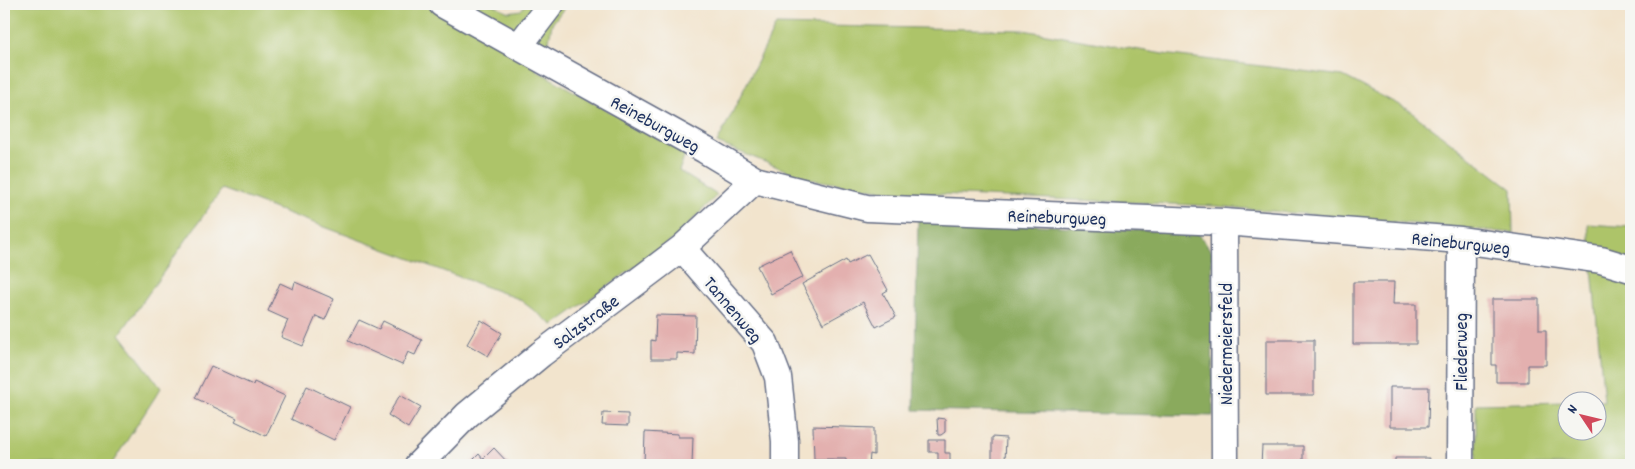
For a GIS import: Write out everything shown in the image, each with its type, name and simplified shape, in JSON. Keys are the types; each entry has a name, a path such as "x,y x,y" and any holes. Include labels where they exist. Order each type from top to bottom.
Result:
{"street":[{"name":"Reineburgweg","path":"442,4 755,180 867,208 1224,222 1461,240 1601,260 1631,269"},
{"path":"519,46 551,4"},
{"name":"Salzstraße","path":"418,465 474,409 541,354 682,248 755,180"},
{"name":"Niedermeiersfeld","path":"1224,222 1225,465"},
{"name":"Fliederweg","path":"1460,465 1461,240"},
{"name":"Tannenweg","path":"682,248 765,343 778,377 785,441 785,465"}],"green space":[{"path":"4,4 493,4 508,12 521,10 526,4 567,4 552,24 548,46 536,70 685,154 679,171 717,195 674,239 553,325 519,299 222,189 120,334 161,388 111,465 4,465"},
{"path":"776,25 1023,30 1163,54 1343,76 1407,109 1512,189 1513,233 1216,206 891,192 808,179 717,143"},
{"path":"918,219 1198,233 1212,252 1213,416 914,410"},
{"path":"1588,224 1631,227 1631,465 1476,465 1476,404 1558,402 1558,442 1608,442 1608,392 1603,392"}],"building":[{"path":"790,250 803,277 771,294 757,266"},
{"path":"868,254 888,290 883,293 896,317 876,327 863,302 823,324 802,284 846,260 848,264"},
{"path":"295,282 334,299 325,320 316,316 303,346 281,337 288,320 268,311 280,283 293,289"},
{"path":"1353,282 1394,282 1393,304 1416,304 1416,344 1353,344"},
{"path":"1492,299 1539,299 1539,330 1546,330 1546,365 1528,365 1528,382 1496,382 1496,365 1492,365"},
{"path":"656,315 696,316 695,354 677,353 677,359 651,359 651,340 655,341"},
{"path":"359,320 379,329 383,321 422,340 415,355 408,352 402,365 348,341"},
{"path":"481,320 502,333 488,356 467,344"},
{"path":"1266,340 1314,340 1314,395 1266,395"},
{"path":"211,366 253,385 254,382 285,396 266,436 235,421 237,418 195,398"},
{"path":"307,386 350,407 334,440 291,419"},
{"path":"1390,387 1429,387 1428,427 1390,427"},
{"path":"400,395 421,407 408,428 388,415"},
{"path":"603,413 628,414 628,426 602,425"},
{"path":"937,418 945,419 945,432 941,435 938,435"},
{"path":"813,426 874,428 874,455 870,454 869,465 849,465 846,463 846,459 814,459"},
{"path":"645,432 678,434 678,437 693,437 692,465 644,465"},
{"path":"992,437 1006,438 1005,461 992,461"},
{"path":"929,440 945,440 945,453 950,453 950,465 938,465 938,452 929,452"},
{"path":"1262,446 1303,446 1303,465 1261,465"},
{"path":"494,448 510,465 468,465 479,454 483,459"},
{"path":"1395,458 1429,458 1428,465 1395,465"}]}
